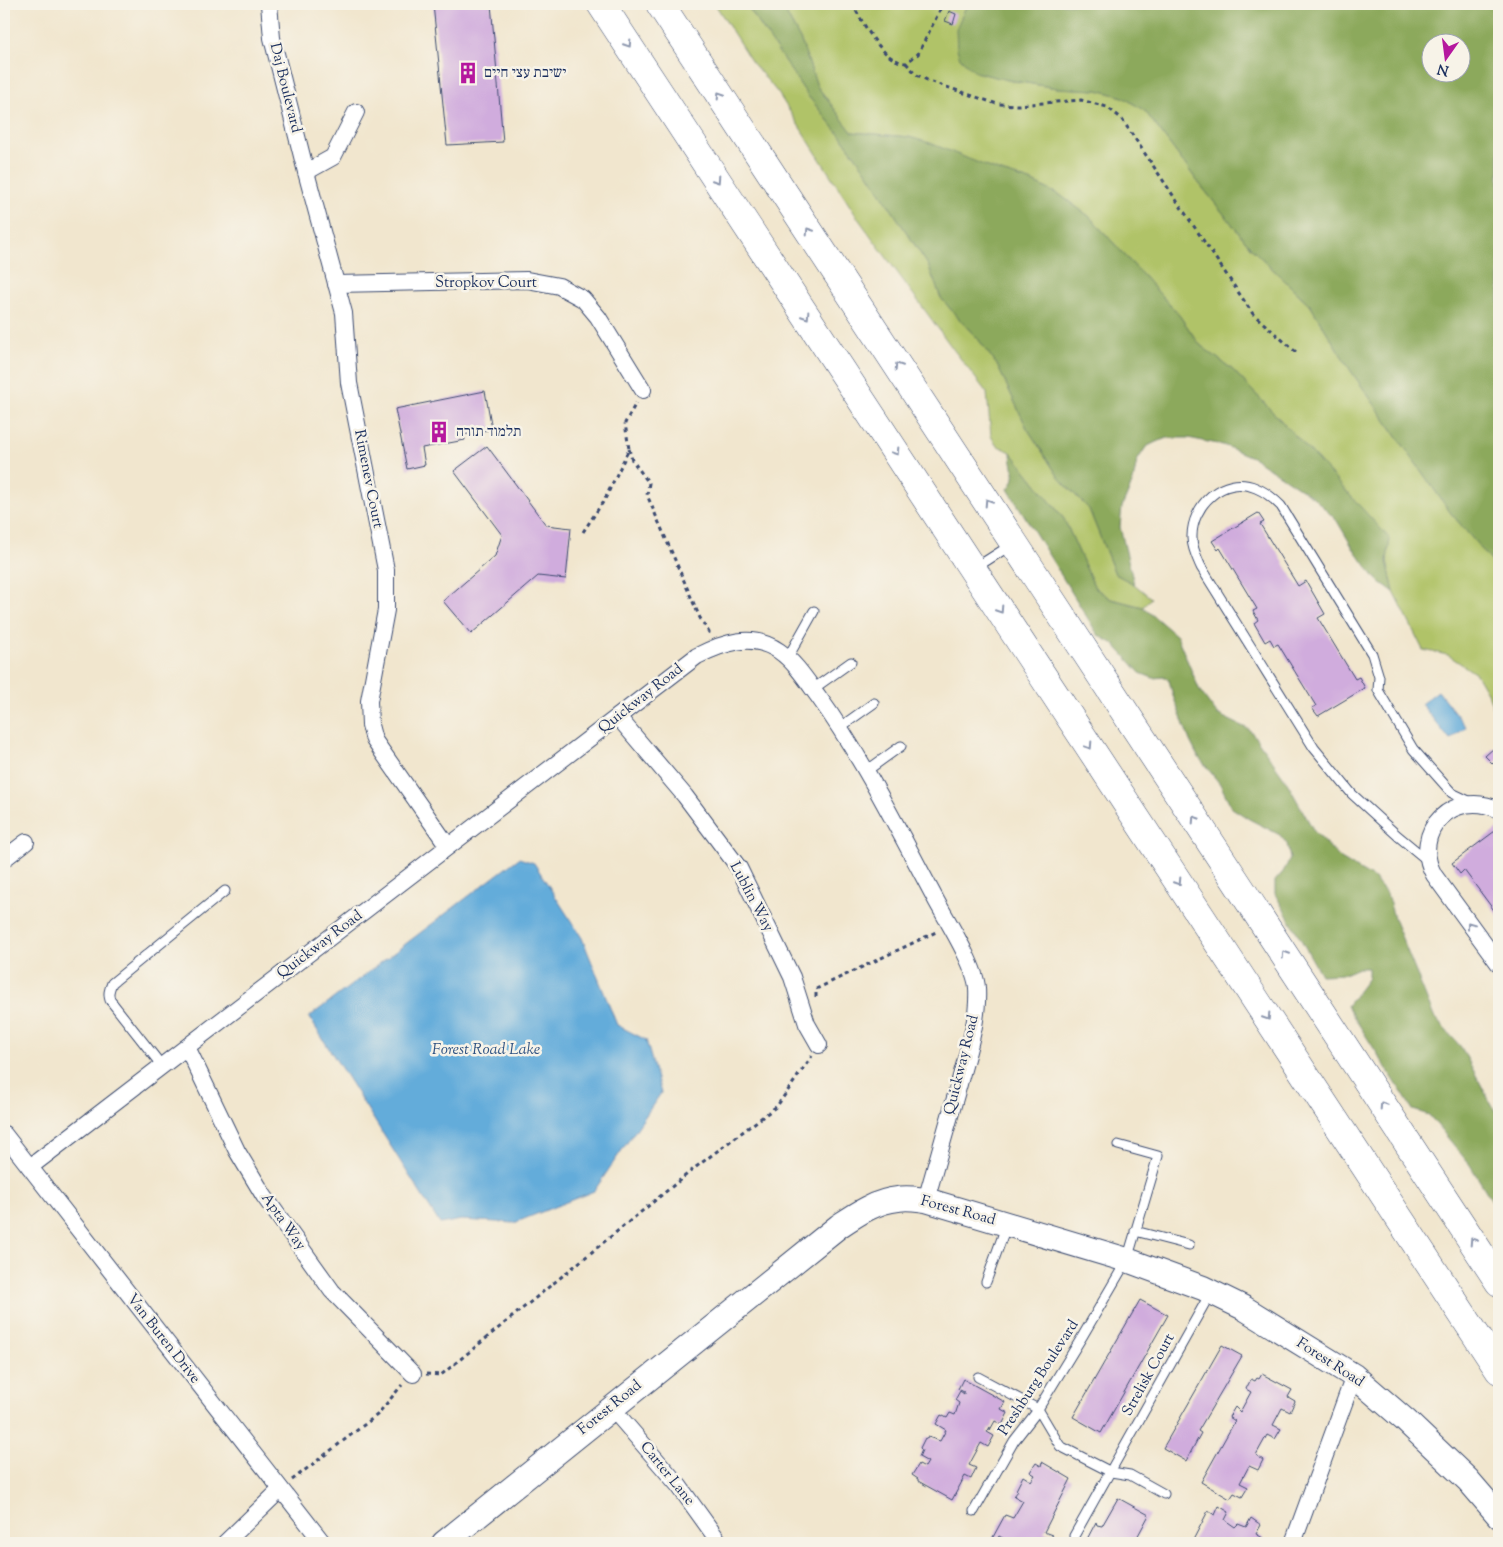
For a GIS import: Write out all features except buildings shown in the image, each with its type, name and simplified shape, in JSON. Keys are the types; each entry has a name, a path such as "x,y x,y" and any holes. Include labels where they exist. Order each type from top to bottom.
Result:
{"highway":[{"path":"601,4 1499,1370"},
{"path":"660,4 1499,1282"}],"street":[{"name":"Daj Boulevard","path":"269,4 272,38 306,172"},
{"path":"306,172 333,157 356,112"},
{"name":"Rimenev Court","path":"306,172 344,313 349,383 386,570 386,610 368,701 370,725 374,740 448,846"},
{"name":"Stropkov Court","path":"336,284 527,280 559,286 583,299 598,317 642,390"},
{"name":"Quickway Road","path":"30,1167 697,656 718,646 741,640 761,642 779,651 800,672 813,689 888,809 967,958 977,985 977,1005 971,1041 926,1200"},
{"name":"Lublin Way","path":"618,717 685,796 738,868 792,977 807,1024 820,1045"},
{"path":"1499,810 1490,805 1474,803 1456,807 1440,819 1430,836 1428,844 1428,860 1434,875 1499,964"},
{"path":"4,858 26,842"},
{"name":"Apta Way","path":"187,1047 237,1151 264,1196 332,1291 413,1374"},
{"name":"Van Buren Drive","path":"4,1134 323,1543"},
{"name":"Forest Road","path":"444,1543 611,1407 839,1226 861,1212 899,1198 926,1200 1127,1260 1212,1292 1244,1308 1354,1376 1468,1480 1499,1516"},
{"path":"1293,1543 1354,1376"},
{"name":"Carter Lane","path":"611,1407 679,1486 717,1542"},
{"path":"225,1543 280,1490"}],"lane":[{"path":"1428,860 1398,836 1352,794 1314,748 1201,567 1193,546 1193,526 1198,510 1209,498 1222,488 1239,485 1255,487 1269,494 1280,506 1372,654 1379,677 1378,690 1413,750 1452,793 1474,803"},
{"path":"973,569 1014,543"},
{"path":"787,659 814,611"},
{"path":"813,689 851,662"},
{"path":"839,728 874,703"},
{"path":"865,772 901,746"},
{"path":"162,1066 110,1000 109,990 112,983 224,890"},
{"name":"Preshburg Boulevard","path":"974,1511 1014,1441 1038,1409 1127,1260 1158,1156 1118,1145"},
{"path":"986,1282 1007,1224"},
{"path":"1136,1231 1189,1246"},
{"name":"Strelisk Court","path":"1074,1536 1212,1292"},
{"path":"978,1377 1038,1409 1060,1446 1111,1472 1130,1475 1164,1494"}],"path":[{"path":"852,4 881,48 893,60 906,63 916,75 929,81 997,104 1018,105 1082,100 1107,107 1121,118 1253,314 1296,352"},
{"path":"906,63 918,54 943,4"},
{"path":"642,390 626,423 632,460 649,483 647,495 700,618 718,646"},
{"path":"583,532 605,499 629,449"},
{"path":"816,998 816,988 949,925"},
{"path":"280,1490 377,1415 389,1399 413,1374 441,1375 696,1167 777,1106 820,1045"}],"green space":[{"path":"715,4 746,4 808,96 867,172 928,265 941,298 979,340 997,365 1027,428 1060,479 1089,509 1115,574 1134,584 1151,598 1143,607 1111,599 1095,588 1064,519 1011,452 996,445 991,436 987,393 857,217 778,93 751,61"},
{"path":"746,4 781,4 801,41 817,86 852,132 909,137 930,143 998,171 1030,181 1060,195 1090,217 1179,315 1200,345 1233,370 1390,539 1387,561 1394,592 1376,579 1353,548 1337,521 1313,497 1254,458 1223,445 1188,438 1167,438 1156,442 1146,447 1137,461 1133,481 1122,507 1120,527 1134,584 1115,574 1089,509 1060,479 1027,428 997,365 979,340 941,298 928,265 867,172 808,96"},
{"path":"781,4 967,4 964,11 975,72 1008,80 1057,88 1098,90 1123,97 1145,111 1198,182 1252,249 1310,305 1351,371 1450,512 1499,570 1499,725 1489,696 1476,674 1448,655 1423,650 1394,592 1387,561 1389,539 1233,370 1200,345 1179,315 1090,217 1060,195 1030,181 998,171 909,137 852,132 817,86 801,41"},
{"path":"967,4 1499,4 1499,570 1450,512 1351,371 1310,305 1252,249 1198,182 1145,111 1123,97 1098,90 1057,88 1008,80 975,72 960,58 957,49 956,29"},
{"path":"1011,452 1064,519 1095,588 1111,599 1143,607 1177,636 1200,691 1217,714 1250,730 1285,779 1314,831 1341,859 1373,878 1387,894 1395,921 1434,1017 1461,1047 1495,1111 1499,1113 1499,1242 1494,1234 1497,1209 1470,1165 1429,1115 1413,1110 1347,1006 1368,978 1368,968 1358,968 1344,974 1321,975 1275,894 1275,881 1283,872 1290,859 1287,844 1280,835 1232,808 1220,784 1197,755 1190,741 1169,680 1165,677 1153,678 1140,673 1114,644 1098,635 1008,489 1014,480"}],"water":[{"path":"1438,691 1466,727 1450,740 1421,704"},
{"name":"Forest Road Lake","path":"519,858 534,863 582,938 617,1025 646,1040 661,1093 594,1191 514,1223 461,1220 440,1224 309,1017"}],"place":[{"name":"ישיבת עצי חיים","path":"468,73"},
{"name":"תלמוד תורה","path":"439,432"}]}
